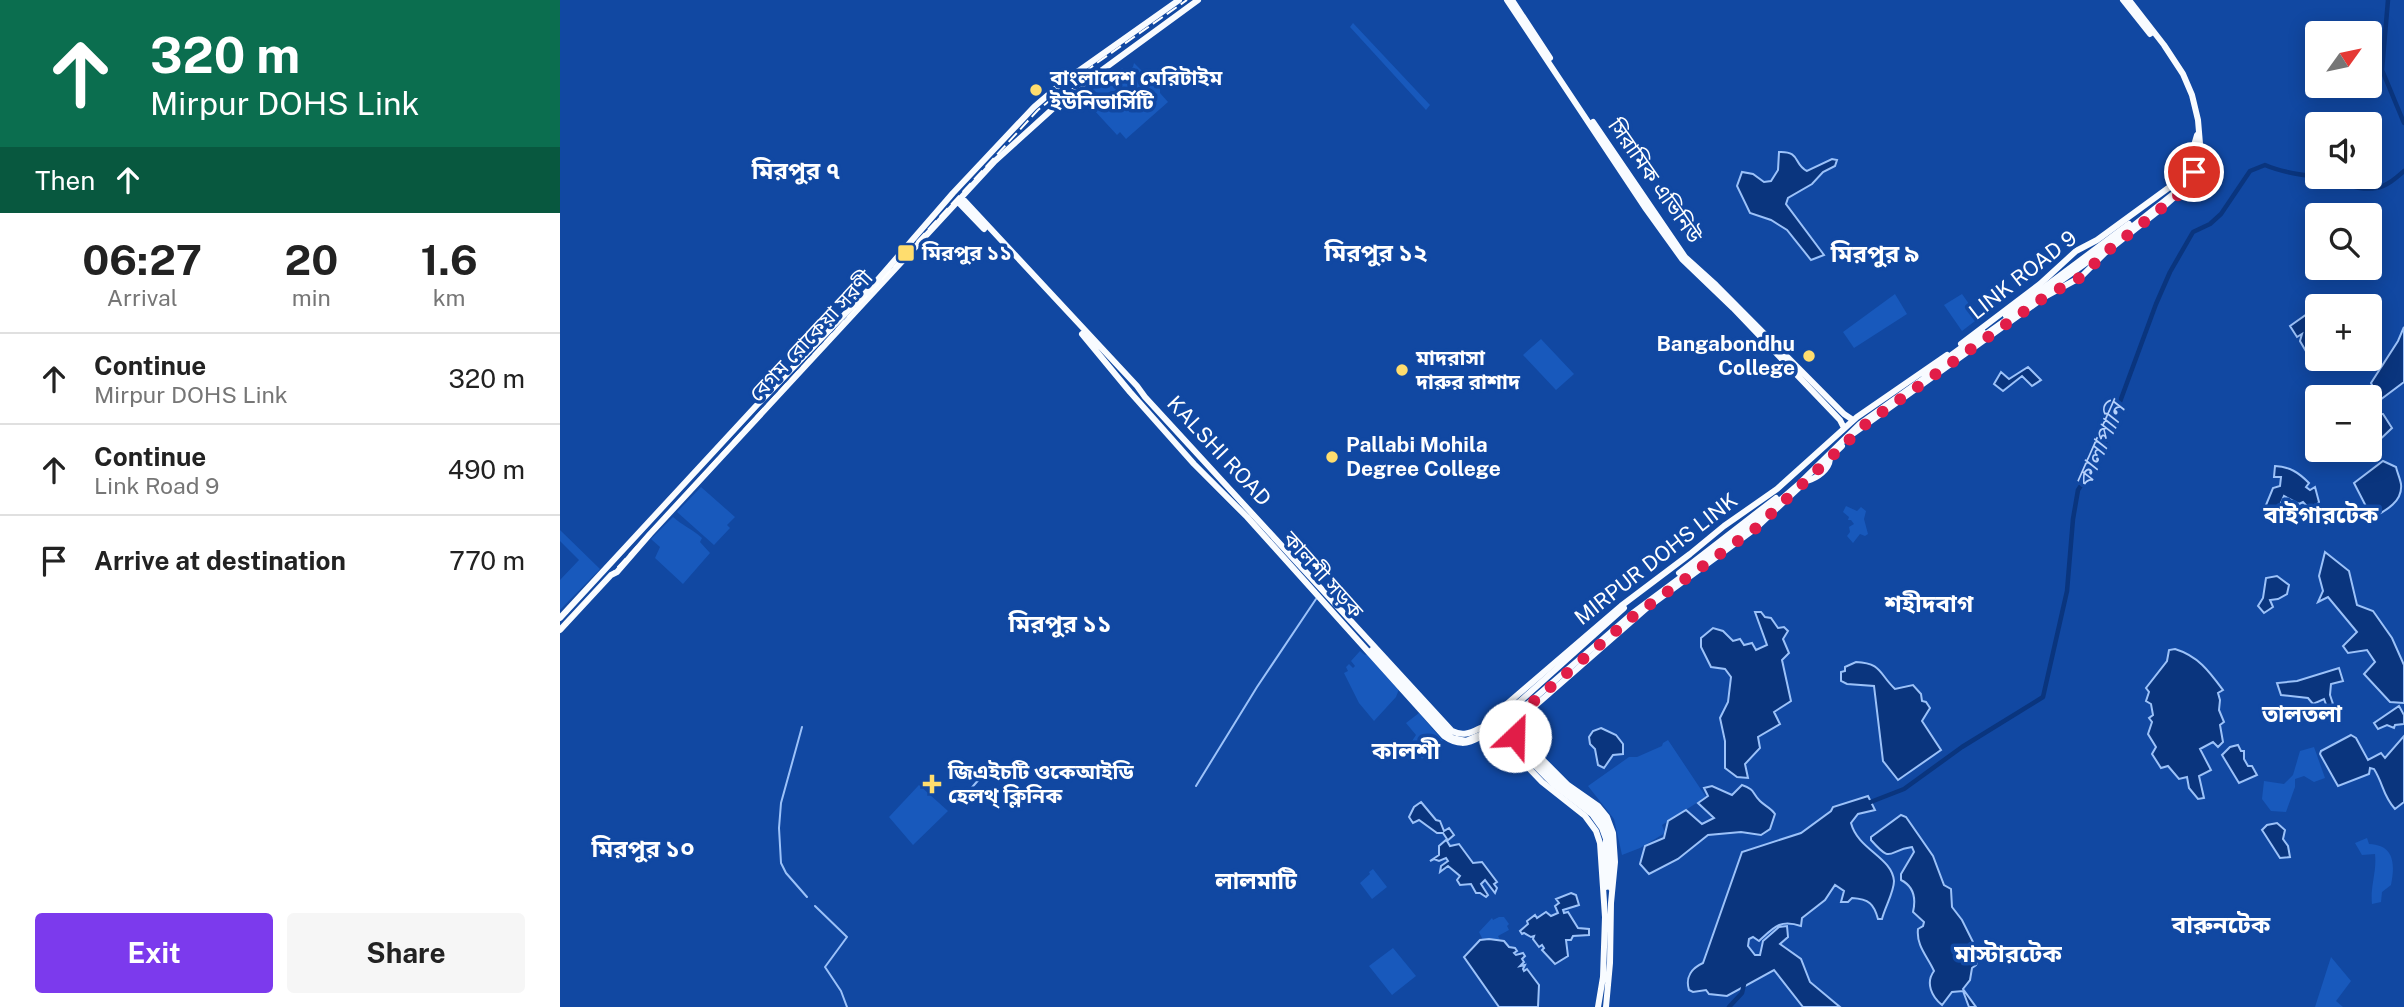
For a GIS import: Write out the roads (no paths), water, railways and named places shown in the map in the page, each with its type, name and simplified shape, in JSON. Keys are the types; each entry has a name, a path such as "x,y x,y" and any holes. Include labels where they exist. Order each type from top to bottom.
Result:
{"main road":[{"name":"বেগম রোকেয়া সরণী","path":"560,618 756,406 874,284 953,193 1034,107 1063,82 1179,0"},
{"name":"বেগম রোকেয়া সরণী","path":"560,630 611,575 625,564 995,161 1043,117 1128,50 1198,0"},
{"name":"সিরামিক এভিনিউ","path":"1507,0 1683,261 1840,419 1844,428"},
{"name":"সিরামিক এভিনিউ","path":"1512,0 1685,257 1853,420"},
{"name":"LINK ROAD 9","path":"2123,0 2168,53"},
{"name":"LINK ROAD 9","path":"1855,433 2046,296 2087,271 2105,253 2182,192 2190,181 2199,130 2192,95 2181,71 2129,0"},
{"path":"1034,107 1043,117"},
{"path":"1608,887 1611,846 1605,823 1595,810 1557,782 1521,746 1514,732 1514,725 1526,704 1615,627 1761,517 1860,424 2100,252 2177,191 2191,167"},
{"path":"1511,739 1511,722 1519,708 1623,618 1798,481 1854,425 2173,191 2191,167"},
{"name":"LINK ROAD 9","path":"1844,428 1964,342 2040,284 2072,254 2097,240 2171,186 2191,167"},
{"name":"কালশী সড়ক","path":"960,200 1082,333 1194,464 1247,517 1444,736 1462,744 1486,734 1496,734"},
{"name":"KALSHI ROAD","path":"960,200 1138,386 1145,397 1449,728 1464,735 1487,723 1496,722"},
{"path":"2072,254 2083,256 2087,262 2087,271"},
{"name":"MIRPUR DOHS LINK","path":"1496,722 1500,709 1507,702 1633,597 1724,526 1777,489 1844,428"},
{"name":"MIRPUR DOHS LINK","path":"1521,737 1520,724 1536,705 1648,607 1756,528 1855,433"},
{"path":"1745,512 1741,522 1744,528 1756,528"},
{"path":"1724,526 1734,524 1739,528 1741,534 1738,543"},
{"path":"1511,739 1508,722 1517,704 1625,608 1633,597"},
{"path":"1518,715 1648,607"},
{"path":"1330,610 1372,650 1452,738 1466,741 1494,730 1504,734 1553,784 1589,811 1599,822 1606,844 1611,954 1606,1007"},
{"path":"1598,1007 1615,847 1612,828 1598,806 1573,789 1513,730 1496,722 1496,734 1503,742 1563,800 1585,816 1596,831 1600,843 1600,872 1608,901"},
{"path":"1503,742 1503,731 1513,730"},
{"path":"1563,800 1572,797 1573,789"}],"waterway":[{"name":"কালাপানি","path":"2388,0 2382,70 2404,123"},
{"name":"কালাপানি","path":"1868,803 1904,789 1962,747 2043,697 2067,591 2078,490 2100,456 2156,304 2170,272 2193,232 2210,224 2221,214 2250,171 2265,165 2369,189 2384,185 2404,171"},
{"path":"1196,786 1257,687 1316,599"},
{"path":"802,727 781,803 779,828 781,863 786,873 807,897"},
{"path":"961,800 981,777"},
{"path":"815,906 847,937 825,967 841,991 847,1007"},
{"path":"1729,1007 1742,993 1744,984"}],"railway":[{"path":"560,630 1038,110 1094,65 1187,0"}],"place":[{"name":"বাংলাদেশ মেরিটাইম ইউনিভার্সিটি","path":"1036,90"},
{"name":"মিরপুর ১১","path":"906,253"},
{"name":"Bangabondhu College","path":"1809,356"},
{"name":"মাদরাসা দারুর রাশাদ","path":"1402,370"},
{"name":"Pallabi Mohila Degree College","path":"1332,457"},
{"name":"জিএইচটি ওকেআইডি হেলথ্ ক্লিনিক","path":"932,784"}],"district":[{"name":"মিরপুর ৭","path":"796,171"},
{"name":"মিরপুর ১২","path":"1376,253"},
{"name":"মিরপুর ৯","path":"1875,254"},
{"name":"বাইগারটেক","path":"2321,515"},
{"name":"শহীদবাগ","path":"1929,604"},
{"name":"মিরপুর ১১","path":"1060,624"},
{"name":"তালতলা","path":"2302,714"},
{"name":"কালশী","path":"1406,751"},
{"name":"মিরপুর ১০","path":"643,849"},
{"name":"লালমাটি","path":"1256,881"},
{"name":"বারুনটেক","path":"2221,925"},
{"name":"মাস্টারটেক","path":"2008,954"}]}
